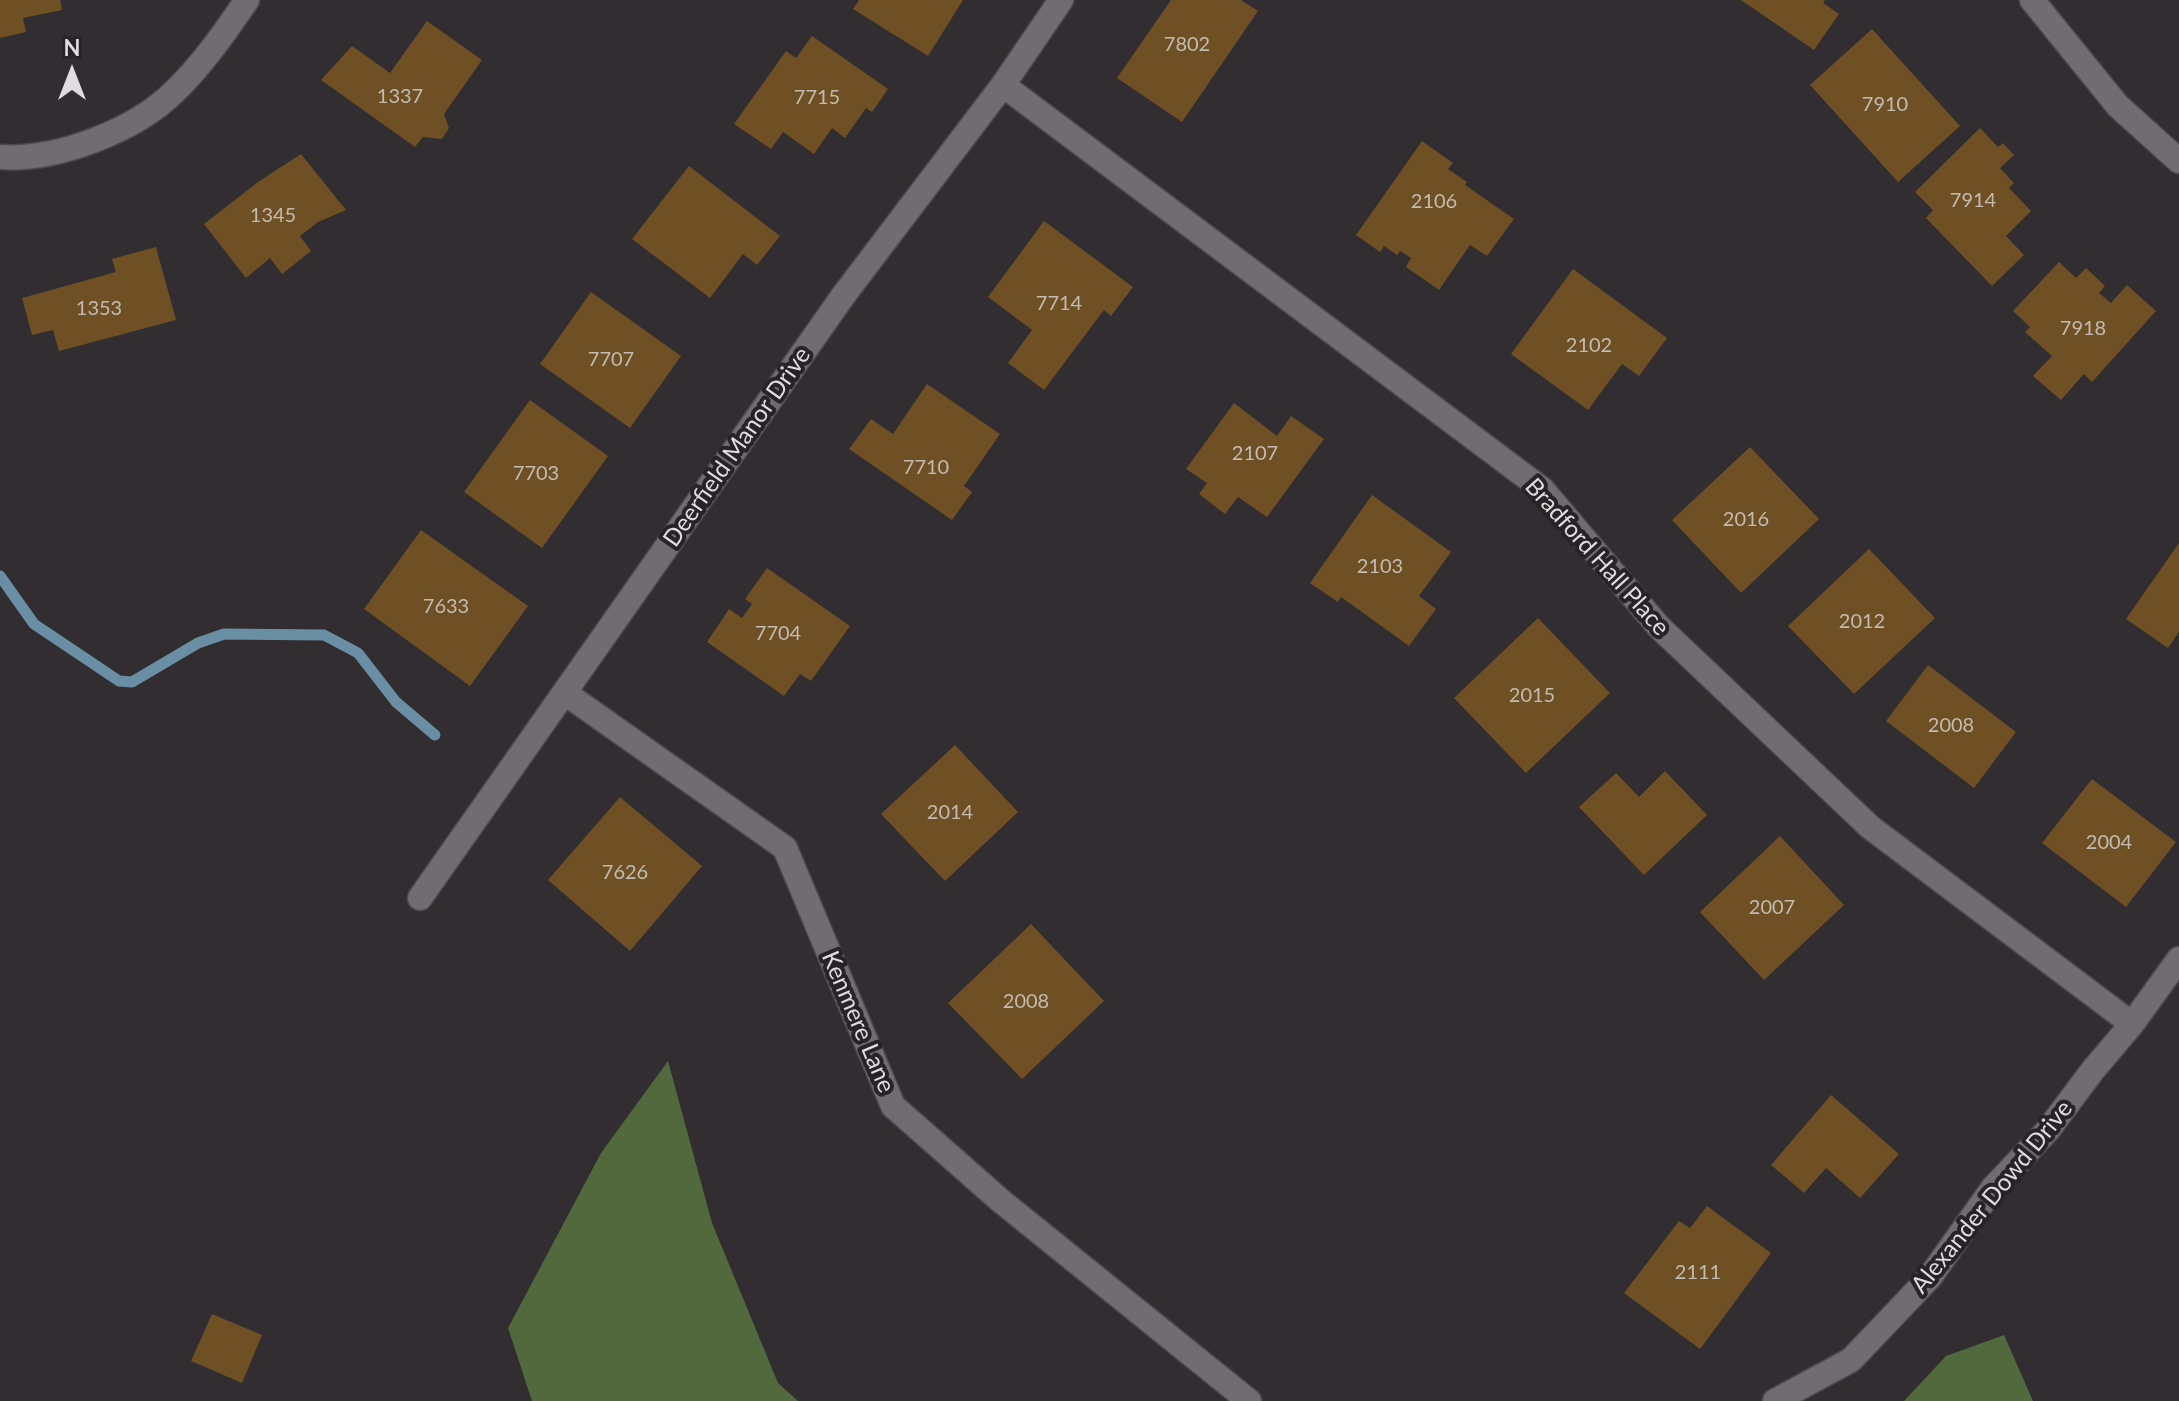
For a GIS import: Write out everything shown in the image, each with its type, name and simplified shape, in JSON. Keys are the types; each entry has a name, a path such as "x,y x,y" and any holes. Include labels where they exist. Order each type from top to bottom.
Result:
{"street":[{"path":"0,157 62,151 88,143 130,123 173,94 207,56 247,0"},
{"name":"Deerfield Manor Drive","path":"420,898 843,296 1003,85 1061,0"},
{"path":"2032,0 2118,106 2179,161"},
{"name":"Bradford Hall Place","path":"1003,85 1542,489 1659,627 1870,827 2132,1024"},
{"name":"Kenmere Lane","path":"565,693 785,848 893,1106 1001,1201 1249,1401"},
{"name":"Alexander Dowd Drive","path":"1775,1401 1851,1360 1920,1288 1993,1188 2048,1130 2179,959"}],"green space":[{"path":"668,1061 712,1223 778,1383 798,1401 532,1401 508,1328 601,1153"},
{"path":"2004,1335 2033,1401 1904,1401 1946,1356"}],"building":[{"path":"0,0 60,0 62,10 23,18 26,32 0,38"},
{"path":"859,0 963,0 928,56 853,9"},
{"path":"1171,0 1241,0 1258,11 1182,122 1117,78"},
{"path":"1741,0 1825,0 1823,3 1839,14 1814,50"},
{"path":"427,21 482,60 444,114 449,128 442,139 423,137 415,147 321,80 352,46 390,73"},
{"path":"1872,29 1960,126 1898,182 1810,85"},
{"path":"812,36 888,89 872,112 866,108 845,138 832,128 814,154 783,132 771,149 734,124 786,51 796,58"},
{"path":"1980,128 1998,147 2003,143 2014,155 2000,168 2014,183 2009,188 2031,211 2006,236 2024,255 1992,286 1926,218 1933,210 1915,192"},
{"path":"1422,141 1453,163 1448,169 1467,182 1465,185 1514,219 1487,256 1470,245 1439,290 1406,267 1411,258 1400,251 1397,255 1384,246 1380,252 1356,235"},
{"path":"301,154 346,210 318,222 300,236 311,251 282,274 270,258 246,278 204,224 258,182"},
{"path":"689,166 780,236 757,265 743,254 710,298 632,239"},
{"path":"1044,221 1133,287 1111,316 1104,310 1044,390 1008,363 1032,330 988,297"},
{"path":"156,247 176,320 59,351 53,330 32,335 22,298 116,272 112,259"},
{"path":"2059,262 2076,278 2086,268 2105,286 2099,293 2111,303 2127,285 2156,311 2092,382 2084,374 2061,400 2033,376 2052,356 2025,332 2030,327 2013,311"},
{"path":"1573,269 1667,338 1639,376 1622,364 1588,410 1511,354"},
{"path":"591,292 681,356 630,428 540,364"},
{"path":"927,384 1000,434 964,486 972,492 952,520 849,449 871,419 893,434"},
{"path":"530,400 608,456 542,548 464,492"},
{"path":"1234,403 1277,436 1291,416 1324,439 1267,517 1238,497 1225,514 1199,494 1207,483 1186,469"},
{"path":"1750,447 1819,519 1741,593 1672,520"},
{"path":"1372,495 1451,552 1419,596 1436,609 1409,646 1341,597 1338,602 1310,583"},
{"path":"421,530 528,606 470,686 364,609"},
{"path":"2179,543 2179,632 2168,648 2126,619"},
{"path":"1869,549 1935,618 1854,694 1788,626"},
{"path":"767,568 850,626 811,681 800,674 784,696 707,642 729,609 742,618 752,604 745,599"},
{"path":"1538,618 1610,693 1526,773 1454,698"},
{"path":"1928,665 2016,732 1974,788 1886,721"},
{"path":"955,745 1018,812 945,881 881,814"},
{"path":"1665,771 1707,815 1644,875 1579,807 1616,773 1639,797"},
{"path":"2092,779 2176,842 2126,907 2042,843"},
{"path":"620,797 702,866 630,951 548,880"},
{"path":"1780,836 1844,905 1764,980 1700,912"},
{"path":"1031,924 1104,1001 1022,1079 948,1003"},
{"path":"1831,1095 1899,1154 1860,1198 1826,1168 1804,1193 1771,1165"},
{"path":"1707,1206 1771,1253 1700,1349 1624,1293 1679,1221 1690,1228"},
{"path":"212,1314 262,1335 242,1383 191,1361"}],"waterway":[{"path":"0,576 34,624 119,681 132,682 198,643 224,634 324,635 358,653 396,702 435,735"}]}
